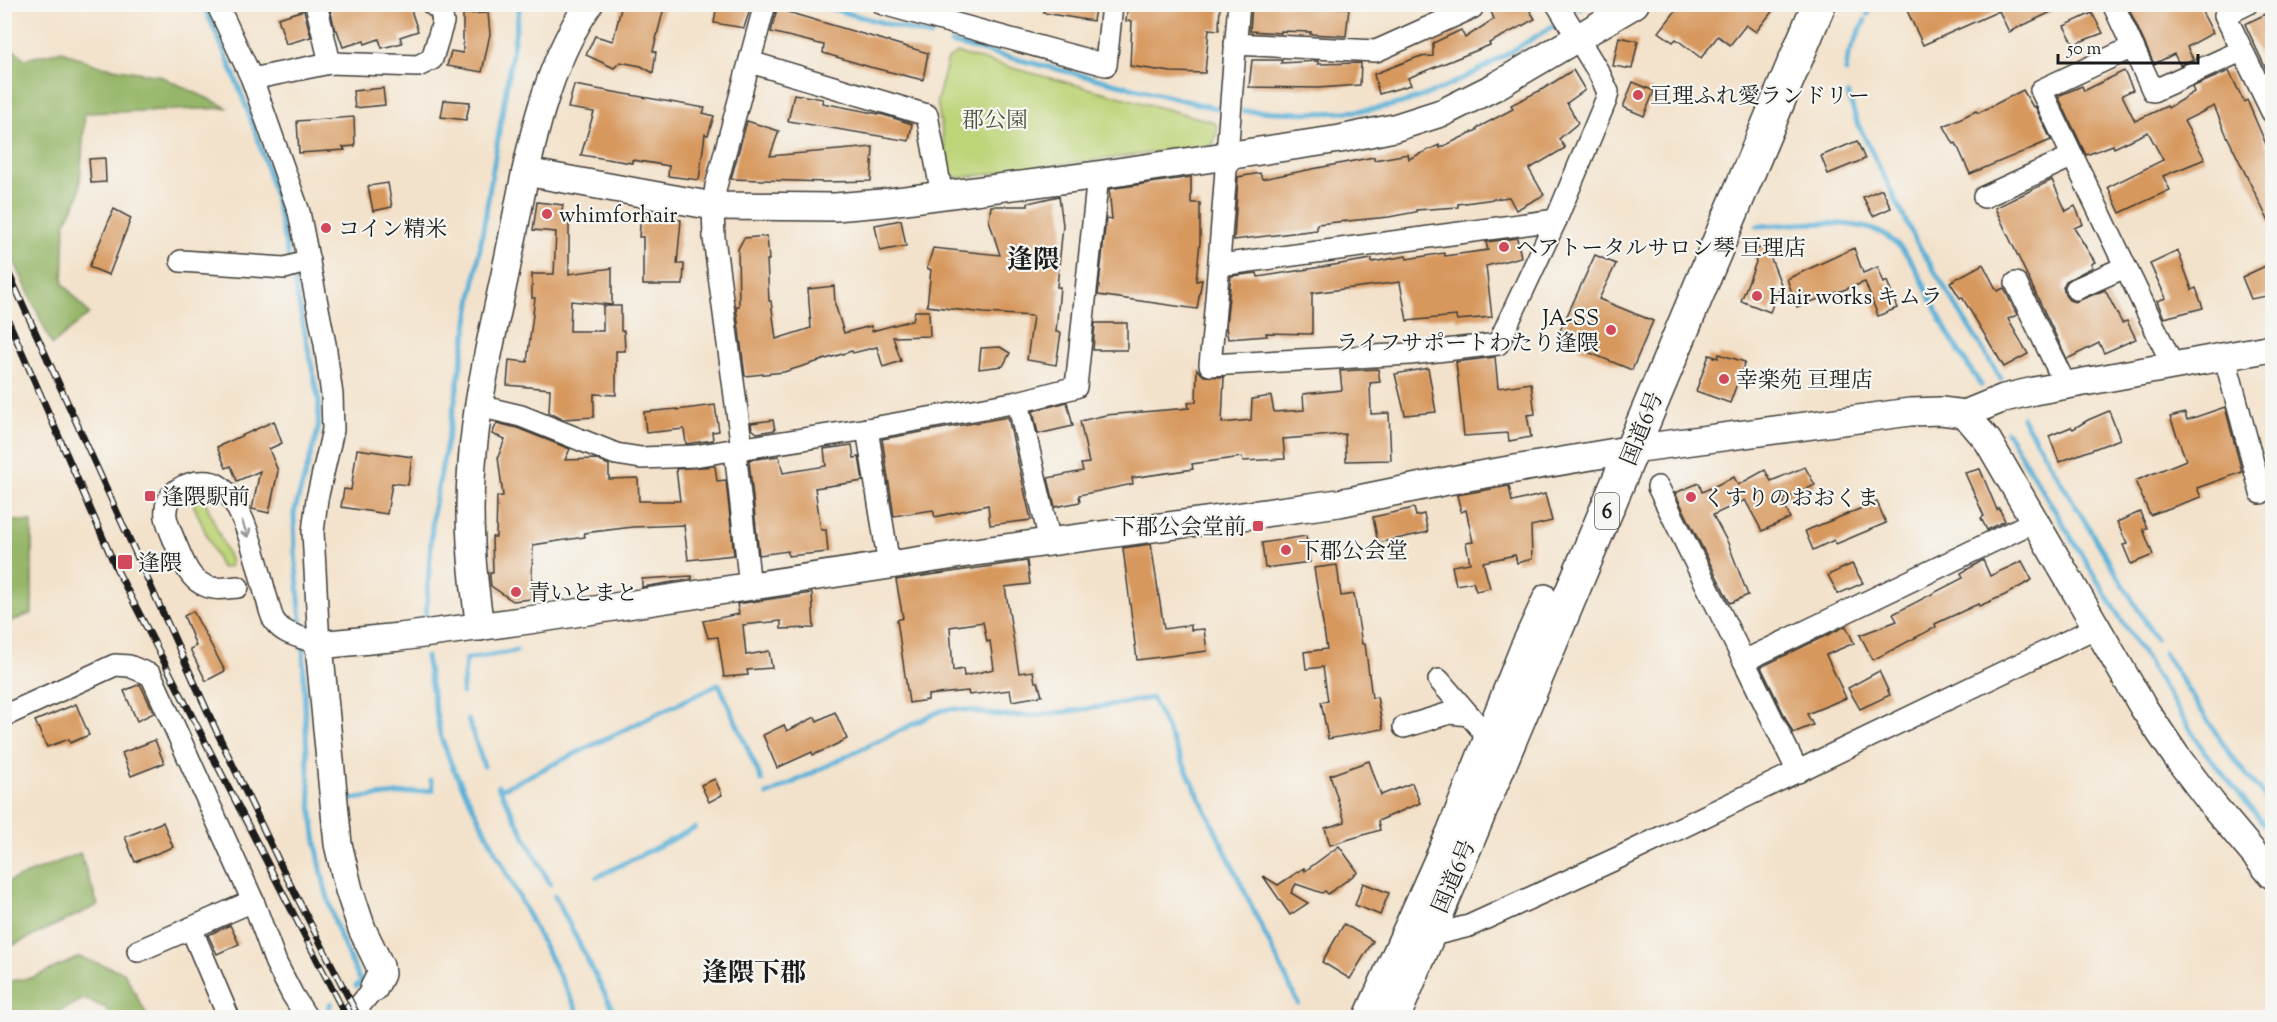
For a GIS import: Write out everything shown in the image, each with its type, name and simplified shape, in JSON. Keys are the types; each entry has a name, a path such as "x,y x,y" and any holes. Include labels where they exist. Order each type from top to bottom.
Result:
{"highway":[{"name":"国道6号","path":"1393,1017 1428,936 1495,745 1633,450 1819,4"}],"street":[{"path":"217,4 252,80 299,212 325,344 332,395 333,430 317,499 313,532 307,643 338,844 362,929 380,966 381,974 374,988 349,1017"},
{"path":"316,4 330,63"},
{"path":"252,80 330,63 418,66 432,59 443,22 441,11 432,4"},
{"path":"480,627 472,569 470,529 472,463 479,406 526,172 551,80 589,4"},
{"path":"750,587 739,449 714,238 713,206 716,186 765,4"},
{"path":"883,4 948,13 1106,65 1112,4"},
{"path":"1239,4 1226,155 1220,265 1210,365 1410,354 1498,344 1556,220 1608,92 1557,4"},
{"path":"1235,44 1376,51 1472,8 1472,4"},
{"path":"526,172 713,206 835,207 1098,175 1394,128 1444,112 1496,86 1635,4"},
{"path":"2113,4 2153,91 2241,51"},
{"path":"2247,4 2222,10 2272,112"},
{"path":"2133,47 2041,90 2173,366"},
{"path":"750,62 927,115 942,195"},
{"path":"1984,197 2073,156"},
{"path":"479,406 504,410 543,423 616,454 641,458 694,456 867,429 1018,402 1076,387 1098,175"},
{"path":"1220,265 1556,220"},
{"path":"181,261 285,268 309,261"},
{"path":"2076,289 2125,267"},
{"path":"2016,284 2066,386"},
{"path":"307,643 285,632 273,618 256,559 235,502 219,485 208,482 193,483 180,487 174,492 166,508 168,523 185,566 199,583 209,588 238,587 254,594 268,628 280,638 307,643 400,637 1050,542 1339,503 1462,478 1633,450 1910,412 1941,411 1965,414 2004,398 2272,348"},
{"path":"2225,358 2261,493"},
{"path":"1018,402 1050,542"},
{"path":"1965,414 1988,441 2143,707 2176,756 2272,875"},
{"path":"867,429 890,565"},
{"path":"1658,487 1798,772"},
{"path":"1744,661 2035,520"},
{"path":"1364,1017 1448,830 1495,745 1545,595"},
{"path":"1428,936 1469,926 1798,772 2097,627"},
{"path":"4,716 115,665 129,666 152,675 253,901 276,963 307,1017"},
{"path":"1439,680 1495,745"},
{"path":"1404,727 1450,714 1469,715"},
{"path":"138,951 253,901"},
{"path":"191,928 229,1017"}],"green space":[{"path":"4,5 10,5 9,46 25,59 62,51 96,65 160,76 228,108 85,113 79,196 65,223 63,283 89,314 52,345 5,240"},
{"name":"郡公園","path":"957,53 1214,122 1218,128 1213,145 958,178 949,174 937,101 948,59"},
{"path":"194,494 202,494 231,562 229,567 220,566 191,499"},
{"path":"5,520 32,522 32,613 5,624"},
{"path":"80,853 98,905 5,949 5,883"},
{"path":"79,957 124,972 148,1017 111,1017 106,1008 84,999 47,1017 5,1017 5,977 6,982 34,977"}],"building":[{"path":"329,4 409,4 418,31 400,37 402,43 382,48 379,39 365,44 364,41 343,47 337,30 335,30"},
{"path":"622,4 665,4 653,51 656,52 653,73 641,66 620,62 614,68 586,55 595,36 613,41"},
{"path":"717,4 751,6 744,28 714,23"},
{"path":"1044,4 1096,4 1093,21 1044,13"},
{"path":"1128,4 1220,5 1219,30 1209,29 1205,73 1171,72 1130,66 1132,21 1126,21"},
{"path":"1252,4 1349,8 1346,36 1310,34 1311,32 1250,31"},
{"path":"1488,4 1526,4 1535,19 1489,43 1490,45 1408,78 1411,85 1379,94 1374,74 1418,57 1433,56 1433,43 1461,30 1465,38 1494,19"},
{"path":"1681,4 1778,4 1756,32 1746,25 1730,45 1718,36 1701,58 1676,39 1673,42 1659,32"},
{"path":"1904,4 2068,4 2009,32 1999,11 1923,45"},
{"path":"2142,4 2198,4 2213,33 2187,47 2193,59 2180,65 2174,54 2154,64 2130,11"},
{"path":"777,9 928,53 923,80 823,53 824,45 771,32"},
{"path":"304,10 311,37 286,44 278,18"},
{"path":"2272,11 2272,82 2245,24"},
{"path":"488,13 490,34 482,72 447,66 451,51 463,53 463,14"},
{"path":"2092,13 2103,33 2074,44 2064,26"},
{"path":"1619,37 1638,41 1632,69 1613,66"},
{"path":"1252,60 1282,60 1281,63 1318,61 1318,64 1361,63 1360,85 1318,88 1249,87"},
{"path":"1573,70 1585,90 1567,103 1578,123 1559,139 1565,148 1529,169 1544,195 1516,210 1509,197 1458,204 1458,207 1416,210 1416,212 1389,217 1317,224 1317,230 1234,240 1238,177 1260,173 1262,179 1374,157 1374,160 1408,154 1409,159 1439,145 1440,148 1477,130 1513,109 1511,105"},
{"path":"2124,71 2133,90 2122,95 2135,121 2167,106 2168,108 2194,92 2192,87 2229,71 2244,102 2247,100 2272,158 2272,228 2214,106 2184,121 2205,159 2163,176 2170,190 2120,213 2108,187 2163,160 2148,132 2114,148 2113,145 2086,155 2058,96 2082,86 2084,91"},
{"path":"1633,82 1654,91 1644,116 1623,107"},
{"path":"574,85 705,108 703,113 714,116 708,135 705,134 699,180 668,176 669,166 581,155 594,112 568,108"},
{"path":"383,88 385,105 355,108 353,91"},
{"path":"2023,90 2033,107 2035,106 2051,140 1970,174 1956,143 1954,144 1944,126 1976,111 1978,113"},
{"path":"794,94 823,99 822,103 884,115 912,124 909,141 788,121"},
{"path":"444,100 470,102 466,120 441,117"},
{"path":"354,117 355,146 343,147 345,150 299,153 297,121"},
{"path":"747,121 779,131 770,156 873,147 871,181 731,179"},
{"path":"1857,141 1865,159 1828,174 1821,156"},
{"path":"105,158 106,182 91,183 89,159"},
{"path":"1191,177 1191,203 1200,203 1200,242 1196,281 1202,280 1197,309 1098,295 1106,218 1112,219 1109,189"},
{"path":"2052,180 2066,211 2075,206 2083,224 2074,228 2095,262 2091,264 2093,267 2066,281 2063,287 2065,295 2069,300 2075,302 2105,290 2122,323 2127,321 2136,339 2104,353 2099,343 2067,359 1995,208"},
{"path":"388,183 392,207 373,211 368,186"},
{"path":"1882,189 1891,208 1873,216 1863,197"},
{"path":"1059,196 1063,225 1057,287 1060,287 1056,332 1061,333 1056,365 1027,360 1033,316 927,306 931,270 927,268 933,248 1000,255 989,220 991,206 1028,206 1028,203"},
{"path":"537,202 563,205 561,216 569,216 569,274 612,268 612,305 571,301 570,331 603,331 603,306 621,306 621,331 624,331 625,351 616,351 616,395 594,394 594,417 563,419 549,413 550,389 507,385 509,360 527,362 535,298 532,298 532,274 554,274 556,232 533,230"},
{"path":"114,209 131,218 109,275 89,267"},
{"path":"641,215 681,220 677,264 684,264 683,285 643,285 643,237 639,237"},
{"path":"901,220 906,246 880,251 875,225"},
{"path":"767,236 769,301 771,301 776,339 811,328 808,289 834,286 835,304 844,333 871,326 872,331 913,320 915,311 929,311 930,336 893,337 901,361 883,367 877,347 853,353 852,351 784,372 745,376 736,306 739,306 738,249 744,238"},
{"path":"1517,238 1521,257 1486,266 1492,317 1457,320 1456,316 1407,321 1400,282 1312,293 1312,334 1266,333 1267,336 1228,339 1226,327 1231,276 1257,273 1258,277 1372,259 1372,262 1444,253 1445,256 1488,250 1486,242"},
{"path":"1766,246 1781,284 1770,312 1741,301 1756,262 1752,251"},
{"path":"1854,248 1863,273 1878,267 1884,283 1887,281 1897,308 1878,316 1865,282 1797,307 1787,279"},
{"path":"2178,251 2192,290 2196,288 2203,308 2164,318 2157,301 2166,298 2150,264"},
{"path":"1595,255 1616,264 1599,299 1653,321 1632,370 1578,348 1581,343 1559,333"},
{"path":"2272,263 2272,295 2251,299 2242,277"},
{"path":"1983,264 1997,291 2004,288 2017,315 2008,319 2028,354 2004,367 1962,297 1960,298 1950,282"},
{"path":"1095,323 1127,323 1127,350 1093,350"},
{"path":"1000,347 1010,353 1003,366 979,369 981,348"},
{"path":"1719,354 1745,362 1730,403 1696,391 1709,355 1718,358"},
{"path":"1495,357 1498,388 1531,383 1535,414 1527,415 1531,437 1509,441 1508,433 1464,436 1456,362"},
{"path":"1428,368 1436,412 1405,415 1395,374"},
{"path":"1197,369 1204,376 1224,377 1222,423 1251,420 1252,399 1271,396 1274,412 1304,410 1303,394 1342,390 1340,371 1378,369 1380,382 1370,383 1371,414 1389,413 1391,460 1346,461 1345,434 1283,439 1285,459 1243,461 1242,457 1192,464 1193,469 1132,478 1133,484 1079,495 1080,502 1055,507 1048,478 1083,471 1081,464 1089,463 1080,421 1106,415 1189,408 1188,403 1196,402"},
{"path":"1067,402 1073,426 1038,434 1033,411"},
{"path":"715,405 719,431 712,432 713,440 686,444 684,429 646,433 644,412"},
{"path":"2225,407 2242,472 2197,488 2201,497 2150,515 2135,481 2186,460 2170,417 2185,413 2187,420"},
{"path":"2109,411 2120,439 2059,462 2049,436 2071,427 2073,429"},
{"path":"1008,417 1031,520 990,525 988,505 935,517 933,510 894,516 882,439"},
{"path":"773,420 775,430 757,433 752,429 751,423"},
{"path":"274,421 282,443 269,449 278,471 269,513 252,509 260,471 237,481 231,466 226,468 217,447"},
{"path":"497,423 517,428 570,449 565,460 595,459 609,465 609,479 638,478 639,501 680,501 676,469 715,466 717,481 726,480 734,555 688,560 684,525 633,527 584,533 585,537 533,545 531,599 513,601 491,586 490,578 490,573 493,573 492,537 496,537 497,497 503,496 498,457 505,439 492,434"},
{"path":"852,445 854,458 859,457 863,481 815,488 821,530 826,530 828,552 788,556 788,551 759,555 749,460 779,456 783,473 826,466 824,449"},
{"path":"357,449 412,457 408,485 392,483 387,514 341,507 344,489 351,490"},
{"path":"1805,467 1815,485 1783,500 1790,518 1762,531 1745,500 1713,515 1728,543 1748,595 1730,603 1675,493 1699,483 1702,492 1734,477 1738,485 1765,470 1771,481"},
{"path":"1980,469 1997,510 1999,508 2005,521 1987,530 1981,518 1984,516 1965,473"},
{"path":"1509,486 1512,502 1545,494 1552,521 1531,526 1532,559 1517,563 1515,555 1483,562 1490,588 1476,591 1473,582 1456,585 1452,566 1470,563 1466,543 1473,542 1466,510 1461,512 1457,495"},
{"path":"1877,502 1886,523 1836,544 1834,540 1813,550 1805,531"},
{"path":"1414,508 1416,516 1424,514 1428,532 1378,543 1373,517"},
{"path":"2140,512 2147,528 2143,529 2153,555 2131,564 2123,545 2127,544 2117,522"},
{"path":"1306,536 1310,562 1265,568 1262,543"},
{"path":"1151,544 1164,629 1191,625 1191,630 1204,629 1207,651 1137,660 1123,548"},
{"path":"1983,560 1990,576 2022,561 2032,580 2005,595 1979,606 1978,604 1935,624 1936,627 1873,660 1860,635 1897,621 1893,614 1963,578 1961,573"},
{"path":"1027,561 1030,584 1005,587 1019,673 1033,671 1035,682 1038,682 1042,696 1012,701 1010,690 969,695 968,691 928,695 928,700 909,703 897,620 903,618 896,580","holes":["983,622 987,642 990,641 994,669 964,676 963,669 953,671 950,627"]},
{"path":"1852,564 1863,583 1838,594 1828,575"},
{"path":"1337,565 1341,596 1354,594 1362,644 1365,644 1372,698 1377,697 1383,729 1328,739 1321,702 1328,701 1323,667 1306,669 1304,652 1327,649 1314,568"},
{"path":"692,576 692,579 642,587 642,579"},
{"path":"812,593 814,628 781,629 781,621 743,625 746,655 769,651 772,668 747,670 748,675 724,677 718,637 708,638 703,621 739,614 737,604"},
{"path":"193,611 225,671 206,681 190,649 196,646 184,616"},
{"path":"1846,626 1854,643 1826,655 1846,698 1807,714 1813,725 1793,733 1761,667"},
{"path":"1879,671 1890,695 1860,709 1848,688"},
{"path":"140,684 154,713 137,721 124,691"},
{"path":"76,704 89,735 70,743 69,739 47,747 35,721"},
{"path":"835,712 847,739 777,768 763,735 784,725 787,731 815,717 817,721"},
{"path":"155,740 164,763 131,776 122,753"},
{"path":"1369,761 1381,795 1412,783 1420,803 1378,821 1380,830 1330,845 1325,828 1345,822 1330,775"},
{"path":"715,779 722,795 709,802 701,785"},
{"path":"163,822 173,847 135,862 125,837"},
{"path":"1339,846 1358,872 1328,894 1325,891 1322,893 1296,884 1291,893 1308,903 1290,915 1263,876 1278,885 1304,868 1305,871"},
{"path":"1363,883 1389,893 1380,915 1355,905"},
{"path":"1344,924 1373,941 1350,979 1322,962"},
{"path":"230,925 239,944 217,954 208,935"}],"waterway":[{"path":"203,4 248,110 272,186 289,260"},
{"path":"426,615 433,513 455,401 520,4"},
{"path":"814,4 931,36"},
{"path":"1579,9 1586,4"},
{"path":"1868,14 1872,4"},
{"path":"1846,71 1848,55 1865,20"},
{"path":"1243,111 1346,112 1380,108 1404,102 1426,95 1470,75 1553,26"},
{"path":"951,43 1219,109"},
{"path":"1848,94 1857,122 1916,241 2001,379"},
{"path":"1757,226 1810,223 1850,225 1879,232 1892,240 1912,262 1950,336 1981,385"},
{"path":"293,274 319,402 318,430 294,513 302,632"},
{"path":"2022,417 2156,639"},
{"path":"2007,432 2204,751 2272,834"},
{"path":"303,644 307,754 314,830 329,903 342,942 361,982 356,986"},
{"path":"462,693 466,659 516,651"},
{"path":"2164,653 2229,753 2272,806"},
{"path":"426,657 440,734 452,766 581,1018"},
{"path":"500,790 719,684 762,781"},
{"path":"767,795 942,710 959,709 1002,716 1029,715 1082,710 1152,698 1298,1003"},
{"path":"468,719 484,766"},
{"path":"351,799 433,790 431,780"},
{"path":"498,786 550,884"},
{"path":"597,877 695,828"},
{"path":"555,896 617,1018"},
{"path":"324,1018 331,1003"}],"railway":[{"path":"4,263 216,730 286,876 359,1018"},
{"path":"4,311 117,570 347,1018"}],"place":[{"name":"亘理ふれ愛ランドリー","path":"1638,95"},
{"name":"whimforhair","path":"547,214"},
{"name":"コイン精米","path":"326,228"},
{"name":"ヘアトータルサロン琴 亘理店","path":"1504,247"},
{"name":"Hair works キムラ","path":"1757,296"},
{"name":"JA-SS ライフサポートわたり逢隈","path":"1611,330"},
{"name":"幸楽苑 亘理店","path":"1724,379"},
{"name":"逢隈駅前","path":"150,496"},
{"name":"くすりのおおくま","path":"1691,497"},
{"name":"下郡公会堂前","path":"1258,526"},
{"name":"下郡公会堂","path":"1286,550"},
{"name":"逢隈","path":"125,562"},
{"name":"青いとまと","path":"516,592"}],"district":[{"name":"逢隈","path":"1033,259"},
{"name":"逢隈下郡","path":"754,972"}]}
